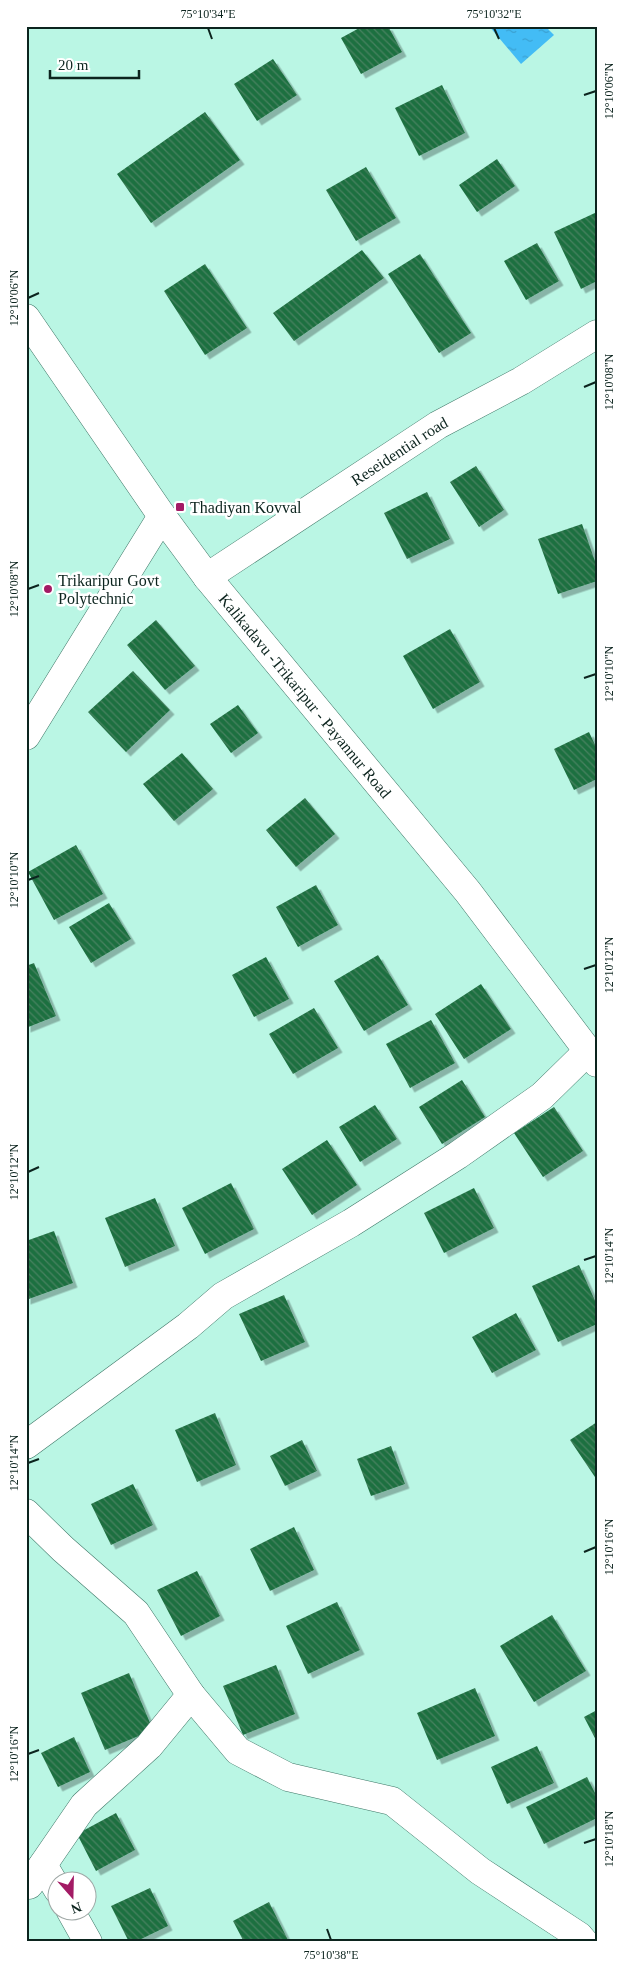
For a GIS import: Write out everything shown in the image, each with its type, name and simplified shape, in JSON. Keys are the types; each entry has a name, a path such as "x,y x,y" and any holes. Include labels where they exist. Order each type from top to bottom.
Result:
{"street":[{"name":"Kalikadavu -Trikaripur - Payannur Road","path":"26,318 162,516 207,577 468,892 592,1057"},
{"name":"Reseidential road","path":"207,577 438,425 521,381 597,334"},
{"path":"26,736 162,516"},
{"path":"26,1445 188,1326 223,1296 351,1223 458,1155 535,1102 592,1057"},
{"path":"26,1513 136,1614 191,1695 238,1751 288,1777 392,1801 480,1871 579,1936 584,1942"},
{"path":"48,1883 35,1874 84,1805 149,1746 191,1695"},
{"path":"76,1920 88,1942"}],"water":[{"path":"489,26 545,26 554,35 521,64"}],"building":[{"path":"363,26 388,26 402,52 361,74 341,38"},
{"path":"273,59 297,95 257,121 234,84"},
{"path":"442,85 465,133 419,156 395,108"},
{"path":"205,112 240,160 151,223 117,174"},
{"path":"497,159 515,186 477,212 459,185"},
{"path":"366,167 396,218 356,241 326,190"},
{"path":"597,212 597,281 581,289 554,232"},
{"path":"537,243 559,281 526,300 504,261"},
{"path":"362,250 384,278 294,341 273,313"},
{"path":"420,254 471,333 439,353 388,274"},
{"path":"205,264 247,328 205,355 164,291"},
{"path":"476,466 504,510 479,527 450,482"},
{"path":"427,492 450,539 407,559 384,513"},
{"path":"582,524 597,567 597,581 558,594 538,539"},
{"path":"156,620 195,666 165,690 127,645"},
{"path":"450,629 480,682 433,709 403,656"},
{"path":"133,671 170,710 126,752 88,712"},
{"path":"238,705 258,733 231,753 210,724"},
{"path":"589,732 597,749 597,779 574,790 554,749"},
{"path":"182,753 213,789 174,821 143,784"},
{"path":"305,798 335,834 296,867 266,830"},
{"path":"76,845 103,894 54,920 28,872"},
{"path":"316,885 338,925 298,947 276,907"},
{"path":"109,903 131,939 91,963 69,927"},
{"path":"378,955 408,1005 364,1031 334,981"},
{"path":"266,957 289,999 254,1017 232,975"},
{"path":"34,963 56,1016 26,1028 26,966"},
{"path":"481,984 511,1029 464,1059 435,1014"},
{"path":"314,1008 338,1048 293,1074 269,1034"},
{"path":"431,1020 455,1063 410,1088 386,1044"},
{"path":"462,1080 485,1117 442,1144 419,1107"},
{"path":"375,1105 397,1139 360,1162 339,1127"},
{"path":"554,1107 583,1151 543,1177 514,1133"},
{"path":"327,1140 357,1185 312,1215 282,1169"},
{"path":"231,1183 254,1229 205,1254 182,1208"},
{"path":"474,1188 494,1228 444,1253 424,1213"},
{"path":"155,1198 175,1246 125,1267 105,1218"},
{"path":"54,1231 73,1283 26,1300 26,1241"},
{"path":"579,1265 597,1305 597,1324 558,1342 532,1286"},
{"path":"284,1295 305,1342 261,1361 239,1314"},
{"path":"516,1313 536,1350 492,1373 472,1337"},
{"path":"215,1413 236,1465 197,1482 175,1430"},
{"path":"597,1422 597,1480 570,1440"},
{"path":"302,1440 317,1471 285,1486 270,1456"},
{"path":"391,1446 405,1484 371,1496 357,1459"},
{"path":"133,1484 153,1525 111,1545 91,1504"},
{"path":"294,1527 314,1570 270,1591 250,1549"},
{"path":"197,1571 220,1616 181,1636 157,1590"},
{"path":"337,1602 360,1650 308,1674 286,1626"},
{"path":"552,1615 586,1671 534,1702 500,1646"},
{"path":"276,1665 295,1714 243,1735 223,1686"},
{"path":"129,1673 153,1730 105,1750 81,1693"},
{"path":"475,1688 495,1736 437,1760 417,1713"},
{"path":"597,1710 597,1742 584,1717"},
{"path":"74,1737 90,1772 58,1787 41,1753"},
{"path":"537,1746 554,1783 507,1804 491,1767"},
{"path":"587,1777 597,1797 597,1818 544,1844 526,1807"},
{"path":"116,1813 135,1850 95,1870 77,1834"},
{"path":"150,1888 168,1926 135,1942 129,1942 111,1906"},
{"path":"269,1902 289,1942 244,1942 233,1921"}],"place":[{"name":"Thadiyan Kovval","path":"180,507"},
{"name":"Trikaripur Govt Polytechnic","path":"48,589"}]}
